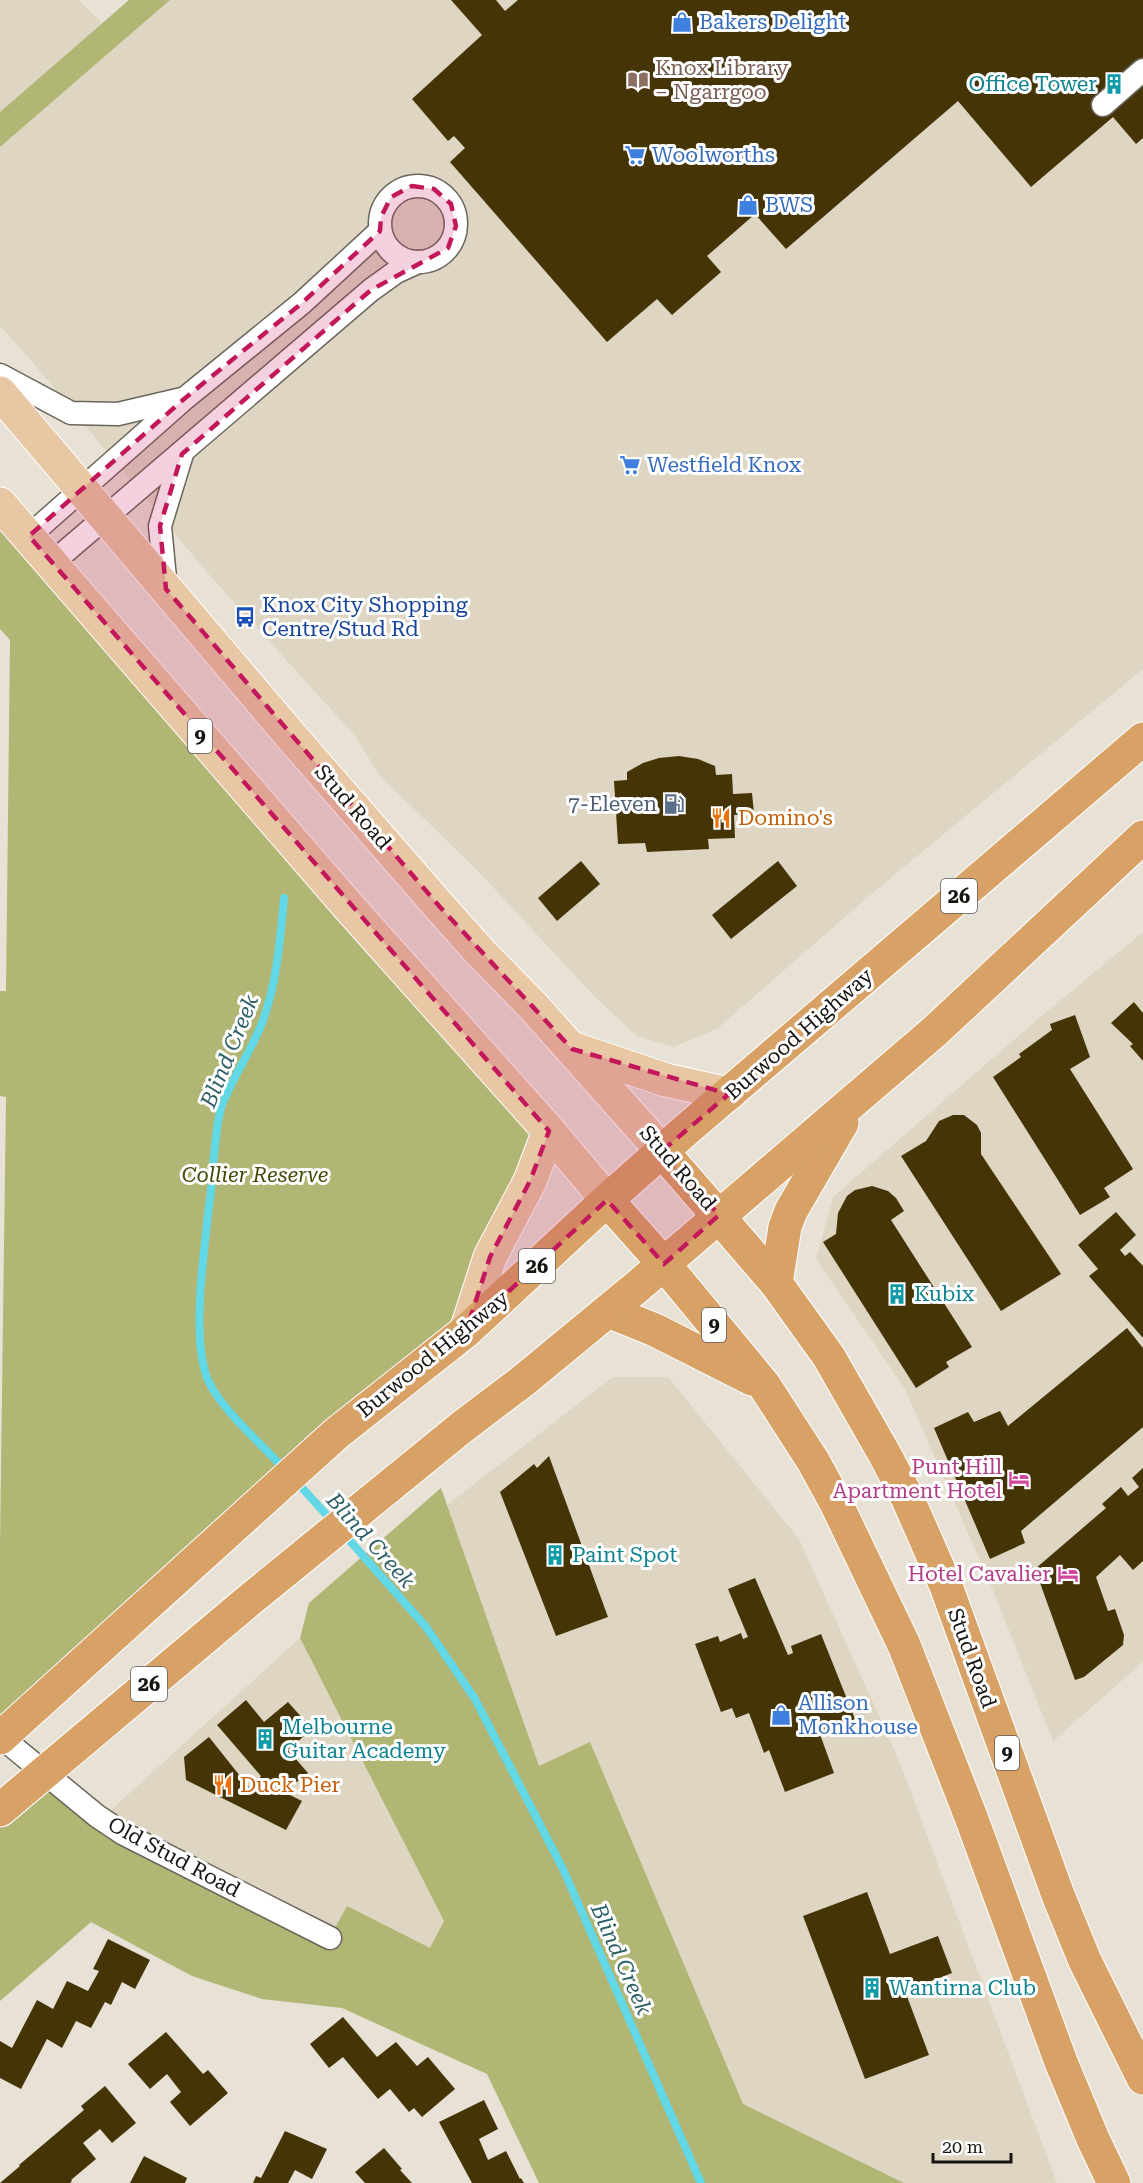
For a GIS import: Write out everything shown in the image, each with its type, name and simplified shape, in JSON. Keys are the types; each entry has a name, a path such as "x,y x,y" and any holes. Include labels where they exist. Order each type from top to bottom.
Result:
{"highway":[{"name":"Burwood Highway","path":"0,1737 355,1418 466,1331 662,1151 1143,739"},
{"name":"26","path":"0,1810 247,1602 664,1264 943,1023 1143,837"},
{"path":"776,1283 785,1227 791,1211 855,1100"},
{"name":"Stud Road","path":"662,1151 776,1283 829,1357 885,1455 928,1542 946,1586 1058,1895 1085,1961 1143,2078"},
{"name":"9","path":"607,1200 765,1385 813,1461 900,1636 971,1817 1061,2062 1114,2183"},
{"path":"608,1311 655,1330 765,1385"}],"main road":[{"name":"Stud Road","path":"0,393 424,889 572,1049 662,1151"},
{"name":"9","path":"0,504 349,907 549,1131 607,1200"},
{"path":"572,1049 666,1080 729,1094"},
{"path":"466,1331 490,1257 530,1181 549,1131"}],"street":[{"path":"1103,105 1143,70"},
{"path":"412,186 434,189 451,204 455,215 454,237 448,248 440,256 429,261 418,262 398,257 390,250 380,231 381,217 391,197 412,186"},
{"path":"29,536 184,399 302,303 380,231"},
{"path":"52,563 371,290 396,272 418,262"},
{"path":"0,375 71,413 118,414 184,399"},
{"path":"166,589 160,526 182,454"},
{"name":"Old Stud Road","path":"0,1737 97,1816 124,1834 330,1938"}],"highlighted area":[{"path":"412,186 434,189 451,204 456,226 448,248 371,290 182,454 160,526 166,589 440,907 572,1049 729,1094 662,1151 719,1215 664,1264 607,1200 466,1331 490,1257 530,1181 549,1131 29,536 184,399 302,303 380,231 381,217 391,197"}],"shaded area":[{"path":"0,0 79,0 102,23 0,112"},
{"name":"Westfield Knox","path":"170,0 1143,0 1143,669 869,896 718,1028 674,1047 637,1036 595,997 476,869 380,776 355,736 205,570 0,326 0,147"},
{"path":"1143,932 1143,1662 1053,1741 990,1583 905,1389 816,1259 833,1197 1038,1019"},
{"path":"613,1377 668,1377 799,1539 898,1758 1057,2183 904,2183 743,2104 590,1742 539,1766 447,1505"},
{"path":"300,1638 444,1921 430,1949 347,1907 330,1938 101,1819"}],"green space":[{"path":"129,0 170,0 0,147 0,112"},
{"name":"Collier Reserve","path":"0,504 549,1131 466,1331 0,1738 0,1545 6,1097 0,1096 0,991 6,991 10,640 0,629"},
{"path":"441,1488 539,1766 590,1742 743,2104 904,2183 539,2183 487,2074 342,2008 262,1999 192,1976 91,1922 0,2001 0,1810 44,1773 97,1816 330,1937 347,1906 430,1948 444,1921 300,1638 309,1603"}],"building":[{"path":"451,0 496,0 505,11 518,0 1143,0 1143,138 1136,144 1113,117 1031,187 958,101 786,249 755,214 707,256 721,272 672,315 657,299 607,342 450,162 465,148 454,136 448,141 412,99 482,35"},
{"name":"7-Eleven","path":"679,756 698,759 715,766 716,775 732,774 733,794 752,793 754,813 734,815 735,838 708,839 709,849 647,852 645,843 618,844 614,781 627,780 627,772 643,763 659,758"},
{"path":"581,861 600,884 557,921 538,898"},
{"path":"778,861 797,886 731,939 712,915"},
{"path":"1134,1002 1143,1013 1143,1061 1130,1046 1133,1044 1111,1023"},
{"path":"1075,1015 1090,1057 1070,1069 1133,1169 1104,1188 1110,1197 1080,1215 993,1077 1021,1057 1019,1054 1052,1030 1050,1024"},
{"name":"Kubix","path":"953,1115 964,1115 977,1125 981,1133 981,1154 1061,1274 1001,1311 901,1156 926,1141 939,1121"},
{"name":"Kubix","path":"872,1186 888,1191 896,1198 904,1211 891,1220 972,1347 946,1362 949,1367 916,1388 823,1242 836,1234 838,1213 847,1196 855,1190"},
{"path":"1116,1212 1136,1235 1120,1250 1125,1256 1130,1252 1143,1266 1143,1338 1089,1276 1098,1269 1078,1245"},
{"name":"Punt Hill Apartment Hotel","path":"1127,1328 1143,1348 1143,1427 1021,1531 1025,1543 990,1559 934,1428 968,1412 974,1422 1000,1411 1008,1426"},
{"name":"Paint Spot","path":"549,1456 608,1617 556,1636 500,1492 534,1464 537,1468"},
{"name":"Hotel Cavalier","path":"1143,1468 1143,1561 1133,1570 1120,1555 1096,1577 1108,1611 1115,1609 1124,1635 1123,1645 1084,1677 1075,1680 1035,1569 1106,1508 1102,1504 1121,1487 1128,1496 1139,1487 1132,1478"},
{"name":"Allison Monkhouse","path":"755,1578 788,1655 793,1653 791,1646 821,1634 855,1719 824,1732 822,1724 817,1726 834,1773 785,1792 769,1750 764,1753 749,1713 736,1718 732,1708 721,1712 695,1644 718,1636 720,1642 741,1633 743,1639 748,1637 728,1589"},
{"path":"246,1700 264,1722 288,1702 312,1729 288,1750 308,1773 293,1785 288,1794 302,1801 286,1830 186,1780 184,1757 209,1737 252,1791 261,1776 217,1725"},
{"name":"Wantirna Club","path":"867,1892 890,1954 938,1936 952,1973 905,1991 929,2055 865,2079 803,1916"},
{"path":"108,1939 150,1960 135,1989 122,1982 111,2005 105,2002 91,2028 76,2021 62,2048 47,2039 21,2089 0,2078 0,2041 12,2048 37,2000 53,2009 67,1981 88,1991 99,1971 93,1969"},
{"path":"343,2017 377,2057 396,2042 417,2066 428,2057 455,2089 422,2117 414,2108 409,2112 390,2089 378,2099 343,2057 329,2068 310,2044"},
{"path":"166,2032 203,2074 208,2070 228,2093 190,2126 170,2102 181,2092 167,2074 150,2089 128,2064"},
{"path":"105,2086 136,2123 112,2143 100,2129 83,2143 96,2159 70,2183 0,2183 84,2110 81,2106"},
{"path":"484,2100 498,2129 479,2139 488,2160 506,2151 524,2183 472,2183 439,2122"},
{"path":"285,2131 327,2149 312,2179 295,2170 288,2183 253,2183 256,2176 261,2178"},
{"path":"384,2148 412,2183 365,2183 355,2172"},
{"path":"144,2156 187,2178 185,2183 130,2183"}],"waterway":[{"name":"Blind Creek","path":"284,898 277,962 267,1008 258,1033 226,1095 216,1132 200,1311 200,1337 208,1380 232,1415 284,1469"},
{"name":"Blind Creek","path":"295,1480 333,1522"},
{"name":"Blind Creek","path":"343,1533 426,1627 475,1699 563,1869 701,2183"}],"place":[{"name":"Bakers Delight","path":"682,22"},
{"name":"Knox Library – Ngarrgoo","path":"638,80"},
{"name":"Office Tower","path":"1114,84"},
{"name":"Woolworths","path":"635,155"},
{"name":"BWS","path":"748,205"},
{"name":"Westfield Knox","path":"630,465"},
{"name":"Knox City Shopping Centre/Stud Rd","path":"245,617"},
{"name":"7-Eleven","path":"674,804"},
{"name":"Domino's","path":"721,818"},
{"name":"Kubix","path":"897,1294"},
{"name":"Punt Hill Apartment Hotel","path":"1019,1479"},
{"name":"Paint Spot","path":"555,1555"},
{"name":"Hotel Cavalier","path":"1068,1574"},
{"name":"Allison Monkhouse","path":"781,1715"},
{"name":"Melbourne Guitar Academy","path":"265,1739"},
{"name":"Duck Pier","path":"223,1785"},
{"name":"Wantirna Club","path":"872,1988"}]}
